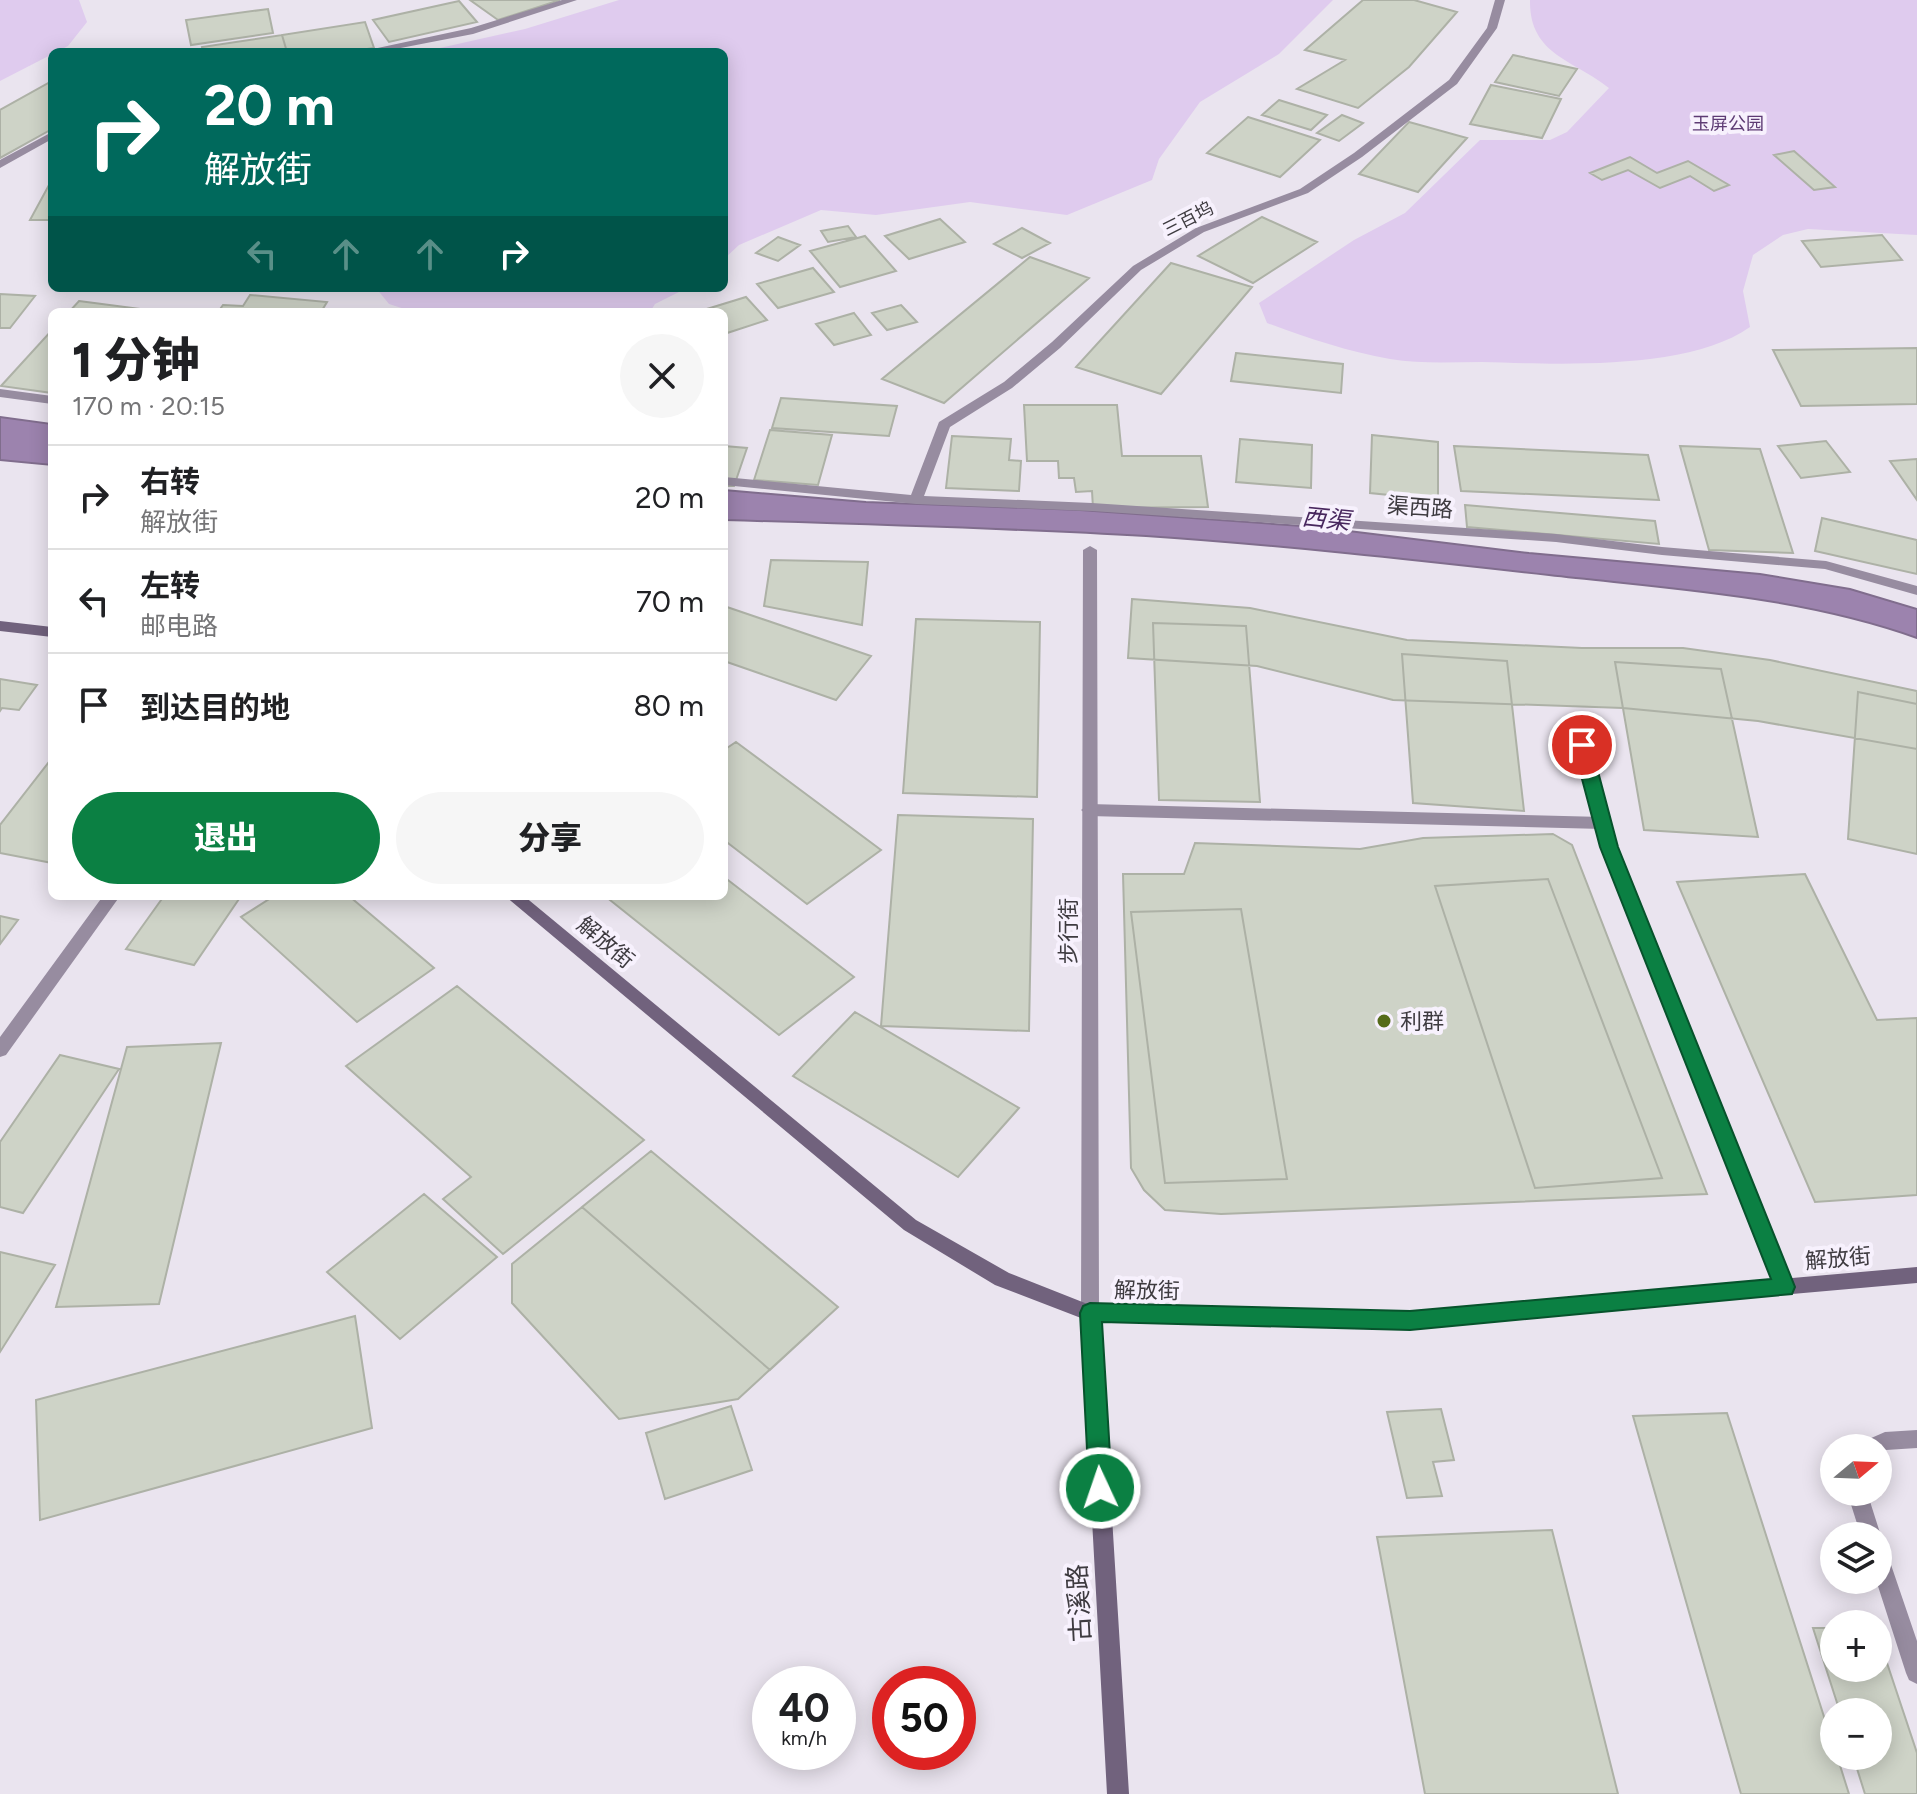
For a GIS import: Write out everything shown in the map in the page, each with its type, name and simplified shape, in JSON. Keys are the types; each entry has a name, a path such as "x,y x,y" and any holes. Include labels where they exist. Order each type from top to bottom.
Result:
{"street":[{"path":"385,48 473,31 572,0"},
{"name":"三百坞","path":"916,500 944,425 1008,385 1056,345 1137,268 1200,230 1304,191 1358,155 1453,82 1492,28 1500,0"},
{"path":"0,165 48,137"},
{"path":"0,393 48,399"},
{"name":"渠西路","path":"728,481 916,500 1092,507 1556,538 1826,565 1917,591"},
{"name":"步行街","path":"1090,550 1090,1313"},
{"path":"0,626 48,632"},
{"path":"1582,745 1609,847 1785,1287"},
{"path":"1089,810 1603,823"},
{"path":"0,1050 109,900"},
{"name":"解放街","path":"518,900 910,1225 1002,1279 1090,1313 1410,1320 1917,1275"},
{"name":"古溪路","path":"1090,1313 1118,1794"},
{"path":"1892,1441 1917,1439"},
{"path":"1891,1594 1917,1673"}],"green space":[{"path":"0,0 79,0 87,22 68,46 48,48 48,56 0,81"},
{"path":"619,0 1333,0 1279,54 1200,102 1159,159 1152,180 1067,215 970,202 876,215 821,210 739,245 728,255 728,48 440,48 525,29"},
{"name":"玉屏公园","path":"1530,0 1917,0 1917,235 1808,229 1783,235 1753,255 1743,291 1750,327 1724,341 1658,358 1547,364 1401,361 1343,348 1267,323 1259,303 1354,240 1405,213 1480,140 1550,140 1567,132 1609,88 1545,45 1532,18"},
{"path":"379,292 679,292 652,308 402,308 389,304"}],"shaded area":[{"path":"0,417 48,423 48,465 0,460"},
{"path":"728,490 866,502 1080,510 1316,527 1529,553 1760,574 1850,589 1917,609 1917,638 1827,612 1781,603 1642,585 1196,540 935,526 728,520"}],"building":[{"path":"470,0 560,0 498,20"},
{"path":"1363,0 1414,0 1457,12 1409,67 1358,108 1297,89 1345,60 1305,50"},
{"path":"459,1 477,22 389,42 373,20"},
{"path":"268,9 273,33 191,45 186,20"},
{"path":"365,22 374,48 286,48 282,35"},
{"path":"282,35 286,48 202,48"},
{"path":"1513,55 1577,69 1559,96 1495,82"},
{"path":"48,83 48,131 0,158 0,110"},
{"path":"1491,85 1561,99 1542,138 1470,124"},
{"path":"1279,100 1327,115 1311,130 1262,115"},
{"path":"1342,115 1363,123 1339,141 1317,133"},
{"path":"1248,117 1320,140 1280,177 1207,153"},
{"path":"1409,122 1467,138 1418,192 1359,174"},
{"path":"1794,151 1835,187 1814,190 1774,155"},
{"path":"1630,157 1657,173 1688,161 1729,185 1714,191 1690,176 1660,188 1628,170 1602,180 1590,173"},
{"path":"48,187 48,220 30,220"},
{"path":"1262,217 1317,242 1253,283 1198,256"},
{"path":"940,219 965,242 909,259 885,236"},
{"path":"848,226 856,237 828,242 821,231"},
{"path":"1022,228 1050,243 1022,258 994,244"},
{"path":"1882,235 1902,260 1821,267 1802,241"},
{"path":"865,236 896,271 840,287 810,251"},
{"path":"778,237 800,245 778,261 756,253"},
{"path":"1030,257 1089,278 944,403 882,379"},
{"path":"1171,263 1252,287 1161,394 1076,367"},
{"path":"813,268 834,292 778,308 757,284"},
{"path":"0,294 35,296 10,328 0,328"},
{"path":"250,295 327,302 323,308 221,308 223,305 243,306"},
{"path":"746,297 767,320 728,333 728,308 710,308"},
{"path":"79,301 132,308 73,308"},
{"path":"901,305 917,322 887,330 872,313"},
{"path":"854,313 871,335 834,345 816,324"},
{"path":"48,334 48,392 1,386"},
{"path":"1917,348 1917,404 1801,406 1773,350"},
{"path":"1236,353 1343,364 1341,393 1231,381"},
{"path":"781,398 897,406 889,436 772,428"},
{"path":"1024,405 1117,405 1122,456 1201,456 1208,507 1093,508 1092,491 1076,492 1074,478 1059,478 1058,461 1027,461"},
{"path":"770,430 832,435 818,485 754,480"},
{"path":"1372,435 1438,442 1438,500 1370,493"},
{"path":"952,436 1011,439 1009,460 1021,461 1019,491 946,488"},
{"path":"1240,439 1312,445 1311,488 1236,482"},
{"path":"1826,441 1850,472 1801,478 1778,446"},
{"path":"728,446 747,448 734,486 728,486"},
{"path":"1454,446 1648,455 1659,500 1461,491"},
{"path":"1680,446 1760,449 1793,553 1709,550"},
{"path":"1917,459 1917,500 1890,461"},
{"path":"1465,505 1655,521 1659,544 1467,527"},
{"path":"1822,518 1917,540 1917,574 1815,551"},
{"path":"771,560 868,562 862,625 764,606"},
{"path":"1132,599 1250,608 1407,640 1582,648 1683,648 1770,660 1917,691 1917,749 1758,721 1623,708 1393,700 1257,666 1128,658"},
{"path":"728,607 871,656 836,700 728,662"},
{"path":"916,619 1040,622 1037,797 903,793"},
{"path":"1153,623 1246,626 1260,802 1159,800"},
{"path":"1402,654 1507,661 1524,811 1413,803"},
{"path":"1615,662 1721,669 1758,837 1644,830"},
{"path":"0,679 37,685 19,710 2,708 0,711"},
{"path":"1858,692 1917,704 1917,854 1848,839"},
{"path":"736,742 881,850 807,904 728,843 728,747"},
{"path":"48,763 48,862 0,853 0,825"},
{"path":"898,815 1033,819 1029,1031 881,1026"},
{"name":"利群","path":"1553,834 1572,845 1707,1194 1221,1214 1165,1210 1144,1190 1131,1168 1123,874 1184,874 1195,843 1360,849 1423,838"},
{"path":"1805,874 1877,1020 1917,1018 1917,1195 1815,1202 1677,882"},
{"path":"1548,879 1662,1178 1535,1188 1435,886"},
{"path":"728,880 854,977 779,1035 610,900 728,900"},
{"path":"161,900 238,900 194,965 126,949"},
{"path":"268,900 354,900 434,968 357,1022 241,917"},
{"path":"1241,909 1287,1179 1165,1183 1131,912"},
{"path":"0,916 18,920 0,944"},
{"path":"457,986 644,1140 503,1254 443,1199 471,1177 346,1066"},
{"path":"855,1012 1019,1108 958,1177 793,1076"},
{"path":"221,1043 159,1304 56,1307 127,1047"},
{"path":"60,1055 119,1069 23,1213 0,1207 0,1142"},
{"path":"651,1151 838,1307 770,1370 582,1207"},
{"path":"651,1151 838,1307 738,1399 619,1419 512,1303 512,1264"},
{"path":"424,1194 497,1257 400,1339 327,1272"},
{"path":"0,1252 55,1265 0,1352"},
{"path":"355,1316 372,1428 40,1520 36,1400"},
{"path":"731,1406 752,1470 665,1499 646,1433"},
{"path":"1441,1409 1454,1460 1433,1462 1442,1496 1407,1498 1387,1412"},
{"path":"1727,1413 1820,1704 1820,1770 1841,1770 1849,1794 1741,1794 1633,1416"},
{"path":"1552,1530 1618,1794 1425,1794 1377,1537"},
{"path":"1813,1628 1820,1628 1820,1650"},
{"path":"1892,1678 1917,1753 1917,1794 1865,1794 1857,1770 1892,1770 1892,1698 1836,1698 1830,1682 1892,1682"}],"place":[{"name":"利群","path":"1384,1021"}],"route":[{"path":"1100,1488 1090,1313 1410,1320 1785,1287 1609,847 1582,745"}],"water label":[{"name":"西渠","path":"1326,519"}]}
